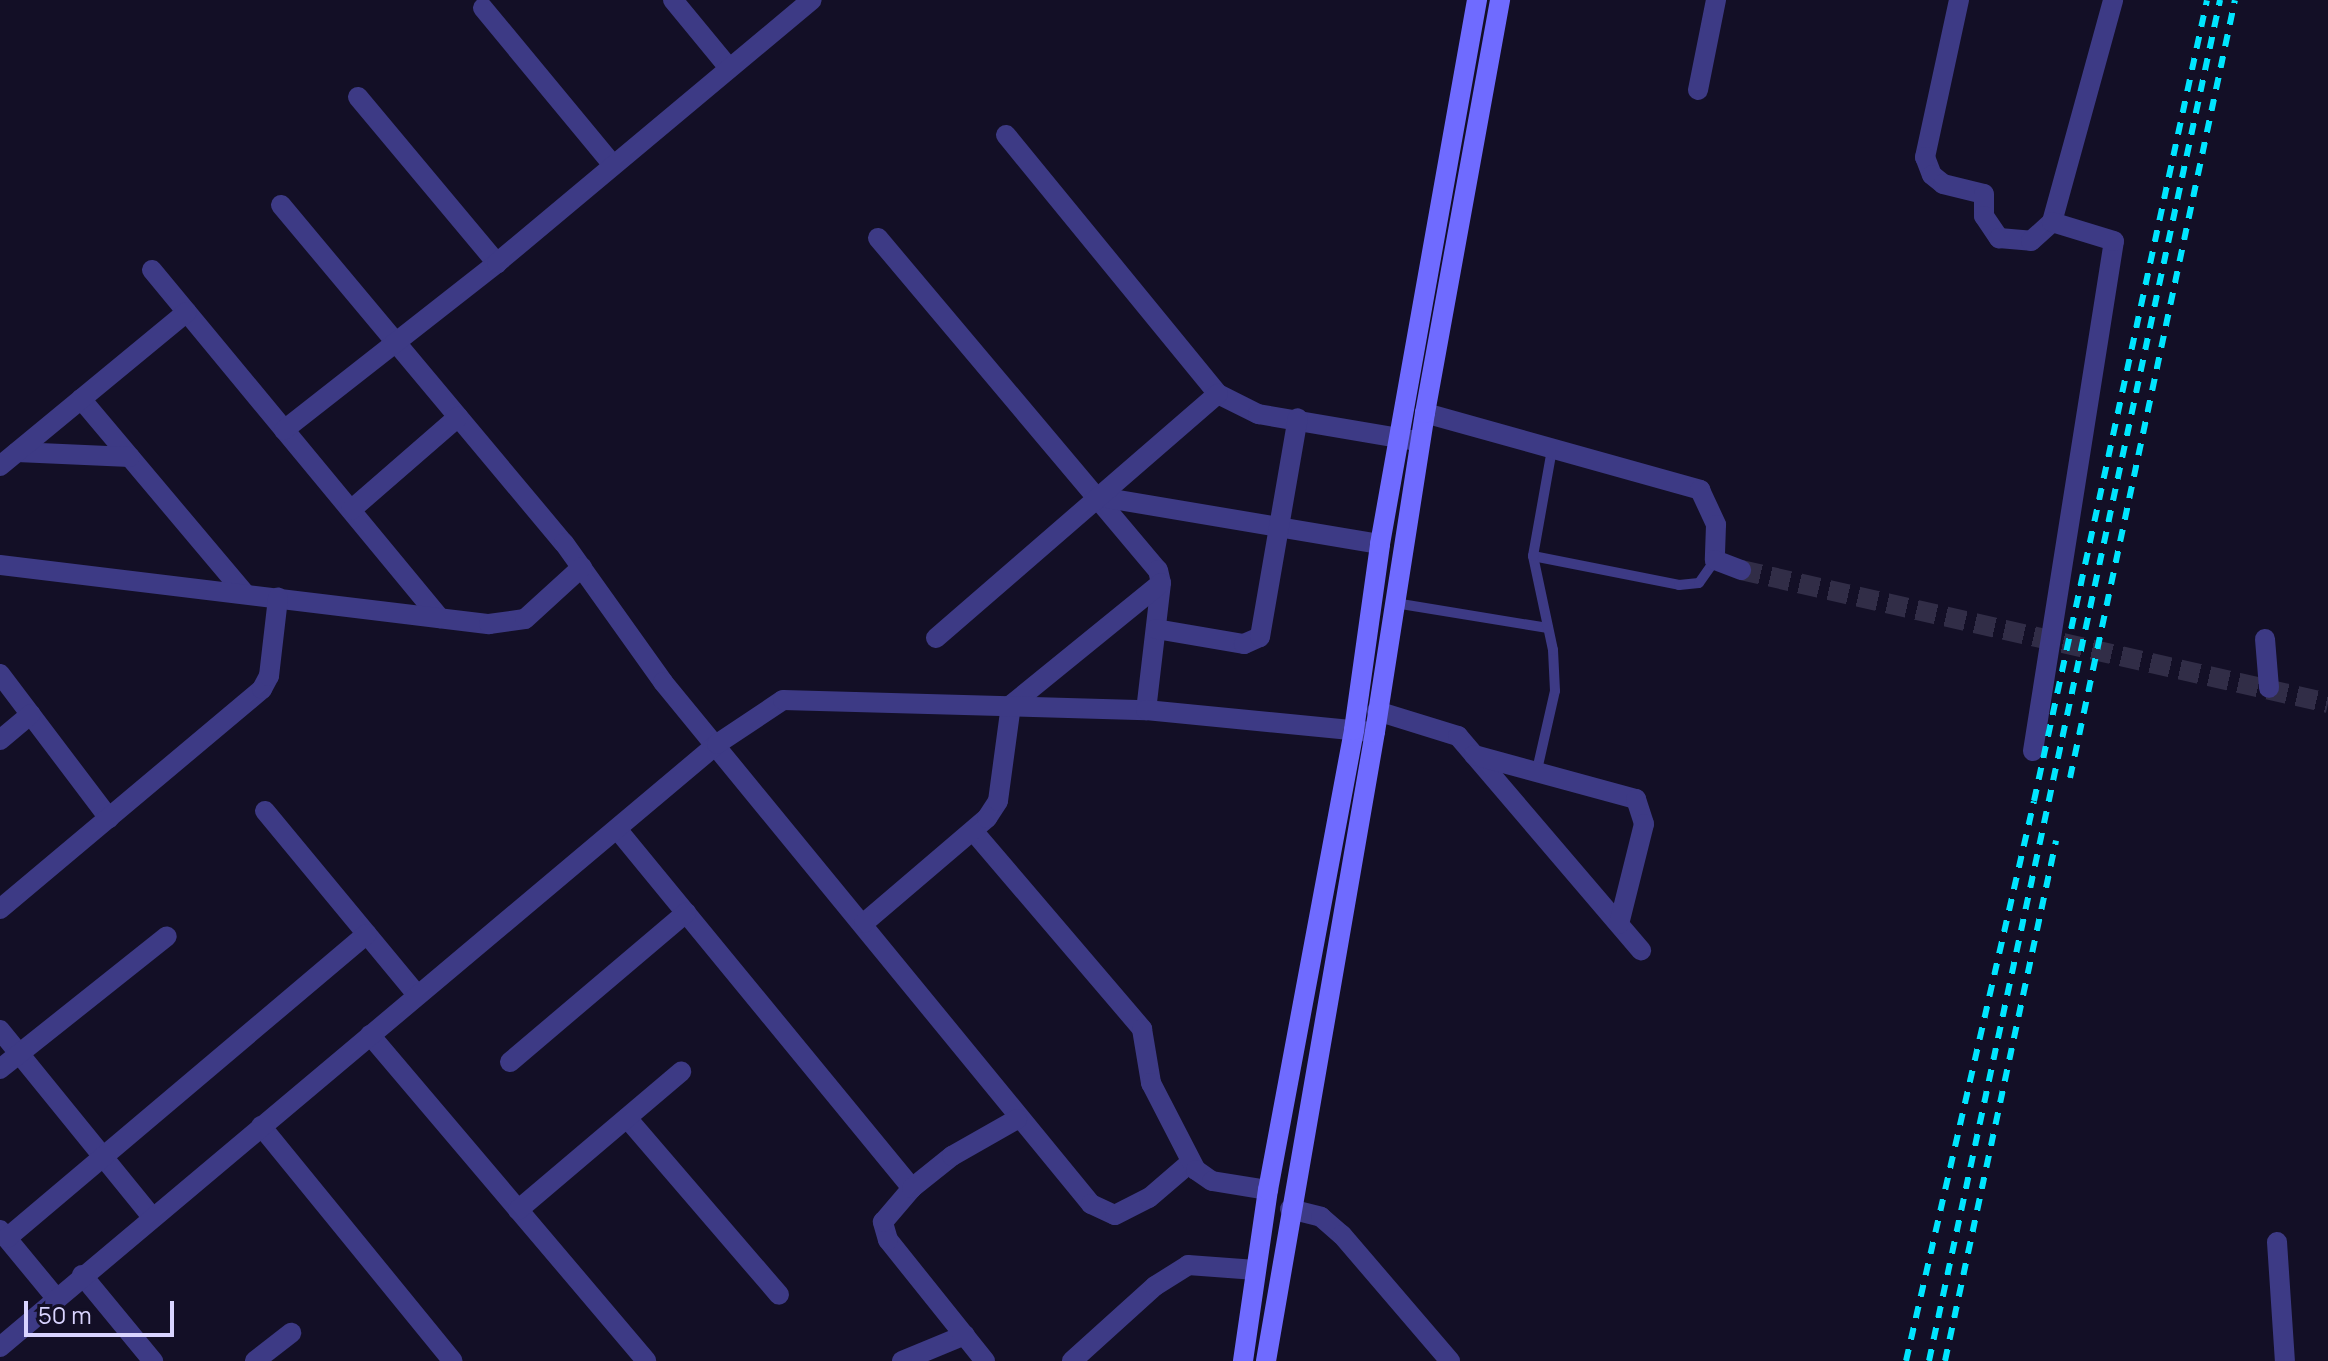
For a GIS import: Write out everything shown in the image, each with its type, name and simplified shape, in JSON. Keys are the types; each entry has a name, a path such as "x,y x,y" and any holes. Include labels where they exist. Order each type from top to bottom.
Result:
{"street":[{"path":"673,0 729,68"},
{"path":"284,430 497,263 811,0"},
{"path":"1243,1361 1268,1190 1354,730 1380,544 1477,0"},
{"path":"1266,1361 1375,732 1420,442 1500,0"},
{"path":"1698,90 1716,0"},
{"path":"1959,0 1925,157 1932,175 1943,184 1984,194 1984,216 1999,238 2031,241 2052,222 2113,0"},
{"path":"483,8 612,164"},
{"path":"358,97 497,263"},
{"path":"1006,135 1218,394 1258,414 1298,418 1420,442"},
{"path":"281,205 582,567 663,682 864,923 1017,1119 1091,1204 1108,1216 1149,1198 1191,1162"},
{"path":"2033,751 2114,241 2052,222"},
{"path":"878,238 1151,557 1161,583 1146,710"},
{"path":"152,270 440,618"},
{"path":"0,466 187,312"},
{"path":"936,638 1218,394"},
{"path":"81,399 245,594"},
{"path":"1425,413 1700,490 1716,525 1715,560 1741,570"},
{"path":"351,510 458,417"},
{"path":"1156,629 1254,642 1262,629 1298,418"},
{"path":"17,452 130,457"},
{"path":"1101,497 1380,544"},
{"path":"0,565 489,624 525,619 582,567"},
{"path":"864,923 974,832 998,801 1011,705 1161,583"},
{"path":"0,909 262,689 269,676 278,598"},
{"path":"2265,639 2269,688"},
{"path":"0,674 109,818"},
{"path":"0,1347 717,744 783,700 1146,710 1375,732"},
{"path":"1377,711 1436,725 1458,736 1641,950"},
{"path":"0,740 31,714"},
{"path":"1474,755 1625,793 1642,810 1640,845 1619,924"},
{"path":"265,811 417,995"},
{"path":"617,829 912,1188"},
{"path":"974,832 1142,1029 1151,1083 1191,1162 1212,1181 1268,1190"},
{"path":"510,1062 686,913"},
{"path":"56,1298 3,1234 103,1159 367,934"},
{"path":"0,1069 167,936"},
{"path":"0,1030 152,1217"},
{"path":"370,1035 646,1361"},
{"path":"518,1210 681,1072"},
{"path":"627,1118 779,1295"},
{"path":"985,1361 883,1231 885,1214 952,1156 1017,1119"},
{"path":"261,1126 453,1361"},
{"path":"1290,1209 1321,1217 1342,1235 1450,1361"},
{"path":"2277,1242 2285,1361"},
{"path":"1072,1361 1155,1286 1188,1265 1256,1270"},
{"path":"82,1275 153,1361"},
{"path":"255,1361 291,1333"},
{"path":"902,1361 965,1335"}],"lane":[{"path":"1537,770 1555,691 1548,628 1533,556 1552,449"},
{"path":"1533,556 1679,585 1699,583 1715,560"},
{"path":"1395,603 1548,628"}],"tunnel":[{"path":"1741,570 2328,703"}],"railway":[{"path":"1906,1361 2034,801 2207,0"},
{"path":"1929,1361 2220,0"},
{"path":"2070,778 2235,0"},
{"path":"1945,1361 2056,841"}]}
